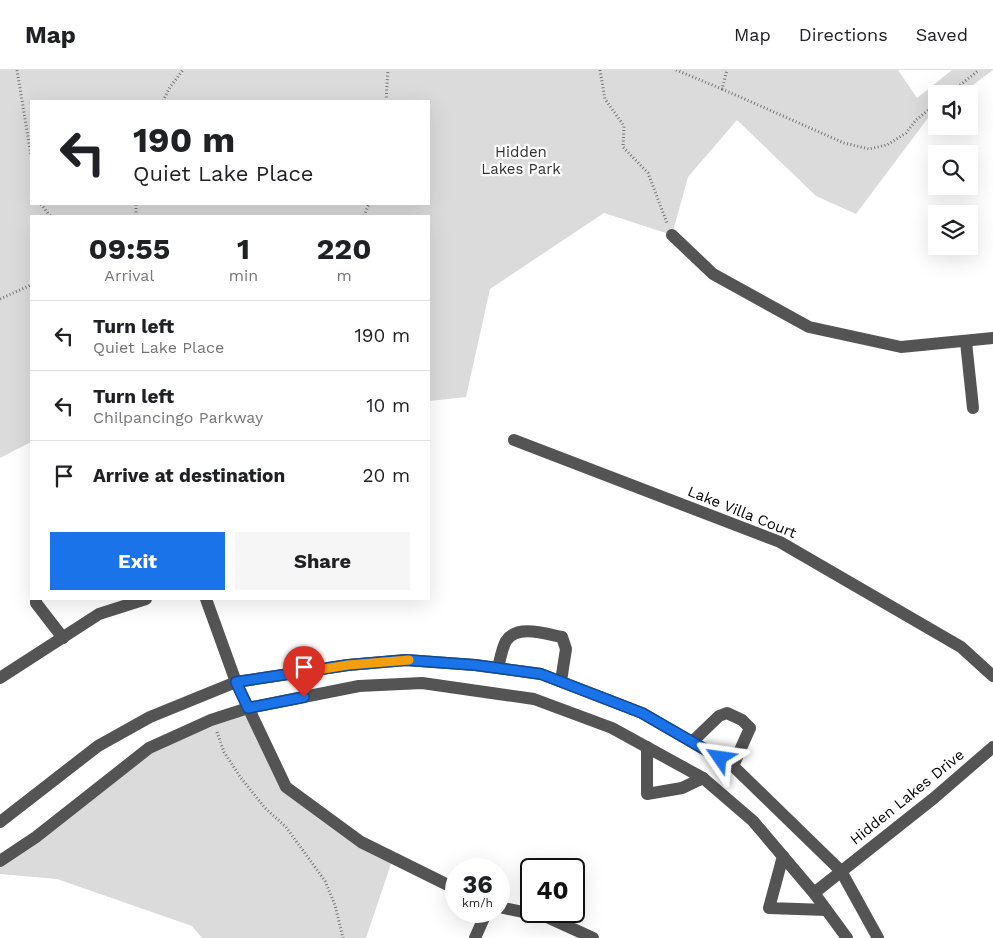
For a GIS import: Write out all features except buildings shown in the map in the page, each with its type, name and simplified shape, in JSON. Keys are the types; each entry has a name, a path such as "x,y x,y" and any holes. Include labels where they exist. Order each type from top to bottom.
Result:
{"street":[{"path":"672,235 713,274 809,327 901,347 993,338"},
{"path":"966,342 973,408"},
{"name":"Lake Villa Court","path":"514,440 780,542 961,647 993,676"},
{"path":"36,600 36,603 63,638"},
{"path":"0,678 99,614 143,600"},
{"path":"206,600 236,682 286,787 361,842 445,884"},
{"path":"498,668 506,641 515,633 532,631 562,637 566,649 561,681"},
{"path":"0,822 98,746 150,717 236,682 348,665 406,660 498,668 541,674 642,713 694,741 734,766 840,871 878,938"},
{"path":"0,861 36,837 149,748 211,720 248,708 359,686 422,683 534,699 612,728 703,778 753,821 814,893 847,938"},
{"path":"694,741 719,716 727,714 742,720 750,728 734,766"},
{"path":"647,747 647,794 682,788 703,778"},
{"name":"Hidden Lakes Drive","path":"814,893 934,798 993,747"},
{"path":"783,856 769,908 826,910"},
{"path":"510,909 547,917 593,938"},
{"path":"475,938 482,923"}],"path":[{"path":"17,70 30,149"},
{"path":"164,100 170,87 183,70"},
{"path":"386,100 388,70"},
{"path":"600,70 605,98 624,126 623,147 648,173 672,235"},
{"path":"676,70 844,143 869,149 887,145 906,133 916,120 928,110"},
{"path":"722,89 727,70"},
{"path":"960,85 979,70"},
{"path":"0,299 30,285"},
{"path":"211,720 224,752 241,778 265,808 286,827 326,881 336,904 343,938"}],"green space":[{"name":"Hidden Lakes Park","path":"0,70 898,70 917,98 928,89 928,118 856,214 816,196 737,120 688,177 672,235 604,213 490,289 466,397 430,401 430,215 30,215 30,443 0,458"},
{"name":"Hidden Lakes Park","path":"952,70 993,70 973,85 933,85"},
{"path":"248,708 286,787 393,858 366,938 202,938 192,926 57,879 0,874 0,861 149,748"}],"slow traffic":[{"path":"292,674 348,665 409,660"}],"route":[{"path":"304,697 248,708 236,682 348,665 406,660 475,665 541,674 642,713 694,741 720,758"}]}
